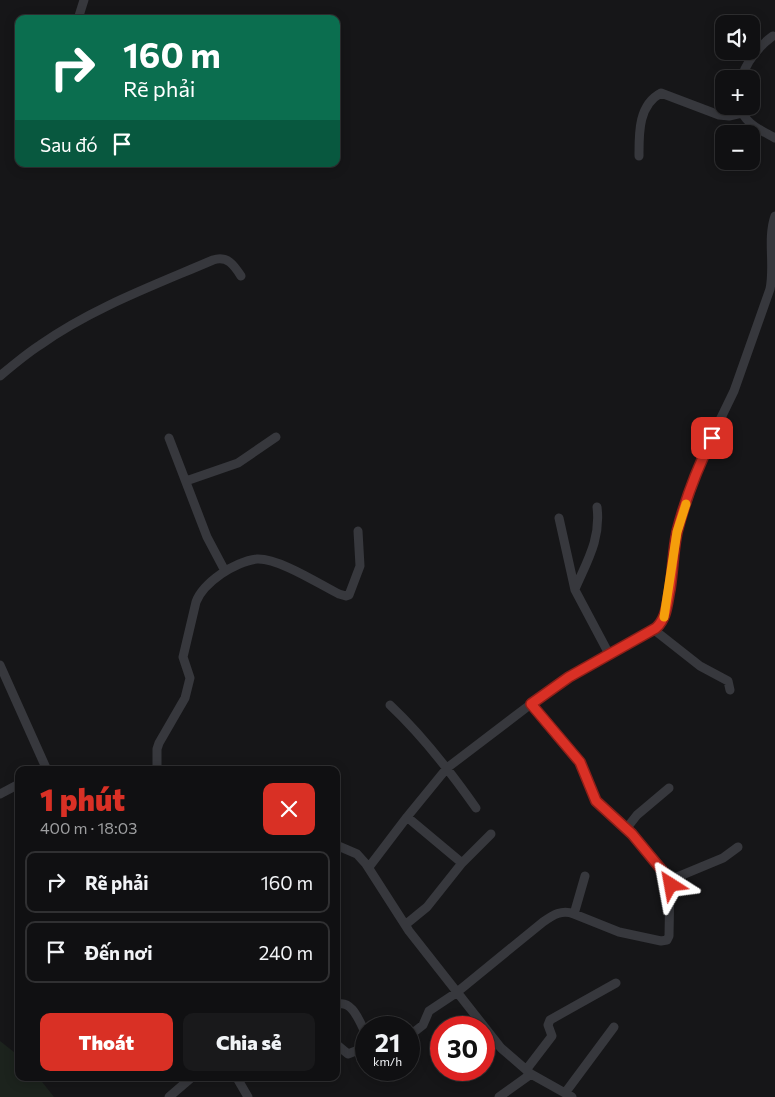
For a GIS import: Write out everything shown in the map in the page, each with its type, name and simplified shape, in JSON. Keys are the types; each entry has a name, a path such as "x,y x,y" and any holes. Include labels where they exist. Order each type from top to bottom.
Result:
{"street":[{"path":"79,15 84,0"},
{"path":"745,70 750,58 759,47 774,36"},
{"path":"639,156 639,131 645,108 653,97 661,93 715,113"},
{"path":"745,115 752,125 775,138"},
{"path":"369,867 406,817 447,768 569,677 661,623 665,616 677,532 703,455 734,391 770,289 774,243 772,229 775,216"},
{"path":"0,376 41,344 88,316 140,291 213,260 219,258 228,260 241,276"},
{"path":"186,481 238,463 276,437"},
{"path":"168,438 208,537 225,571"},
{"path":"575,590 594,547 599,522 598,507"},
{"path":"559,518 575,590 609,654"},
{"path":"157,766 159,742 185,698 187,691 190,678 183,657 198,596 225,571 256,559 278,563 339,594 349,595 360,566 358,531"},
{"path":"653,629 700,666 728,681 730,690"},
{"path":"0,665 45,766"},
{"path":"420,1027 429,1011 456,993 550,917 565,911 619,932 661,941 667,940 669,936 670,880 626,829 596,801 580,762 531,704"},
{"path":"390,705 415,729 476,808"},
{"path":"0,794 15,786"},
{"path":"626,829 637,814 669,788"},
{"path":"406,817 462,863"},
{"path":"404,925 427,907 462,863 490,834"},
{"path":"670,880 723,858 738,847"},
{"path":"340,850 357,854 369,867 404,925 456,993 501,1048 528,1072 569,1095 614,1027"},
{"path":"574,914 585,876"},
{"path":"499,1097 528,1072 552,1036 548,1025 550,1020 616,983"},
{"path":"340,1003 346,1003 355,1016"},
{"path":"340,1047 348,1054 355,1051"},
{"path":"169,1097 188,1081"},
{"path":"238,1081 248,1097"}],"shaded area":[{"path":"0,1041 15,1053 15,1081 41,1081 54,1097 0,1097"}],"slow traffic":[{"path":"664,617 677,532 686,504"}],"route":[{"path":"671,885 670,880 632,834 596,801 580,762 531,704 569,677 656,628 661,623 665,616 677,532 703,455 712,438"}]}
